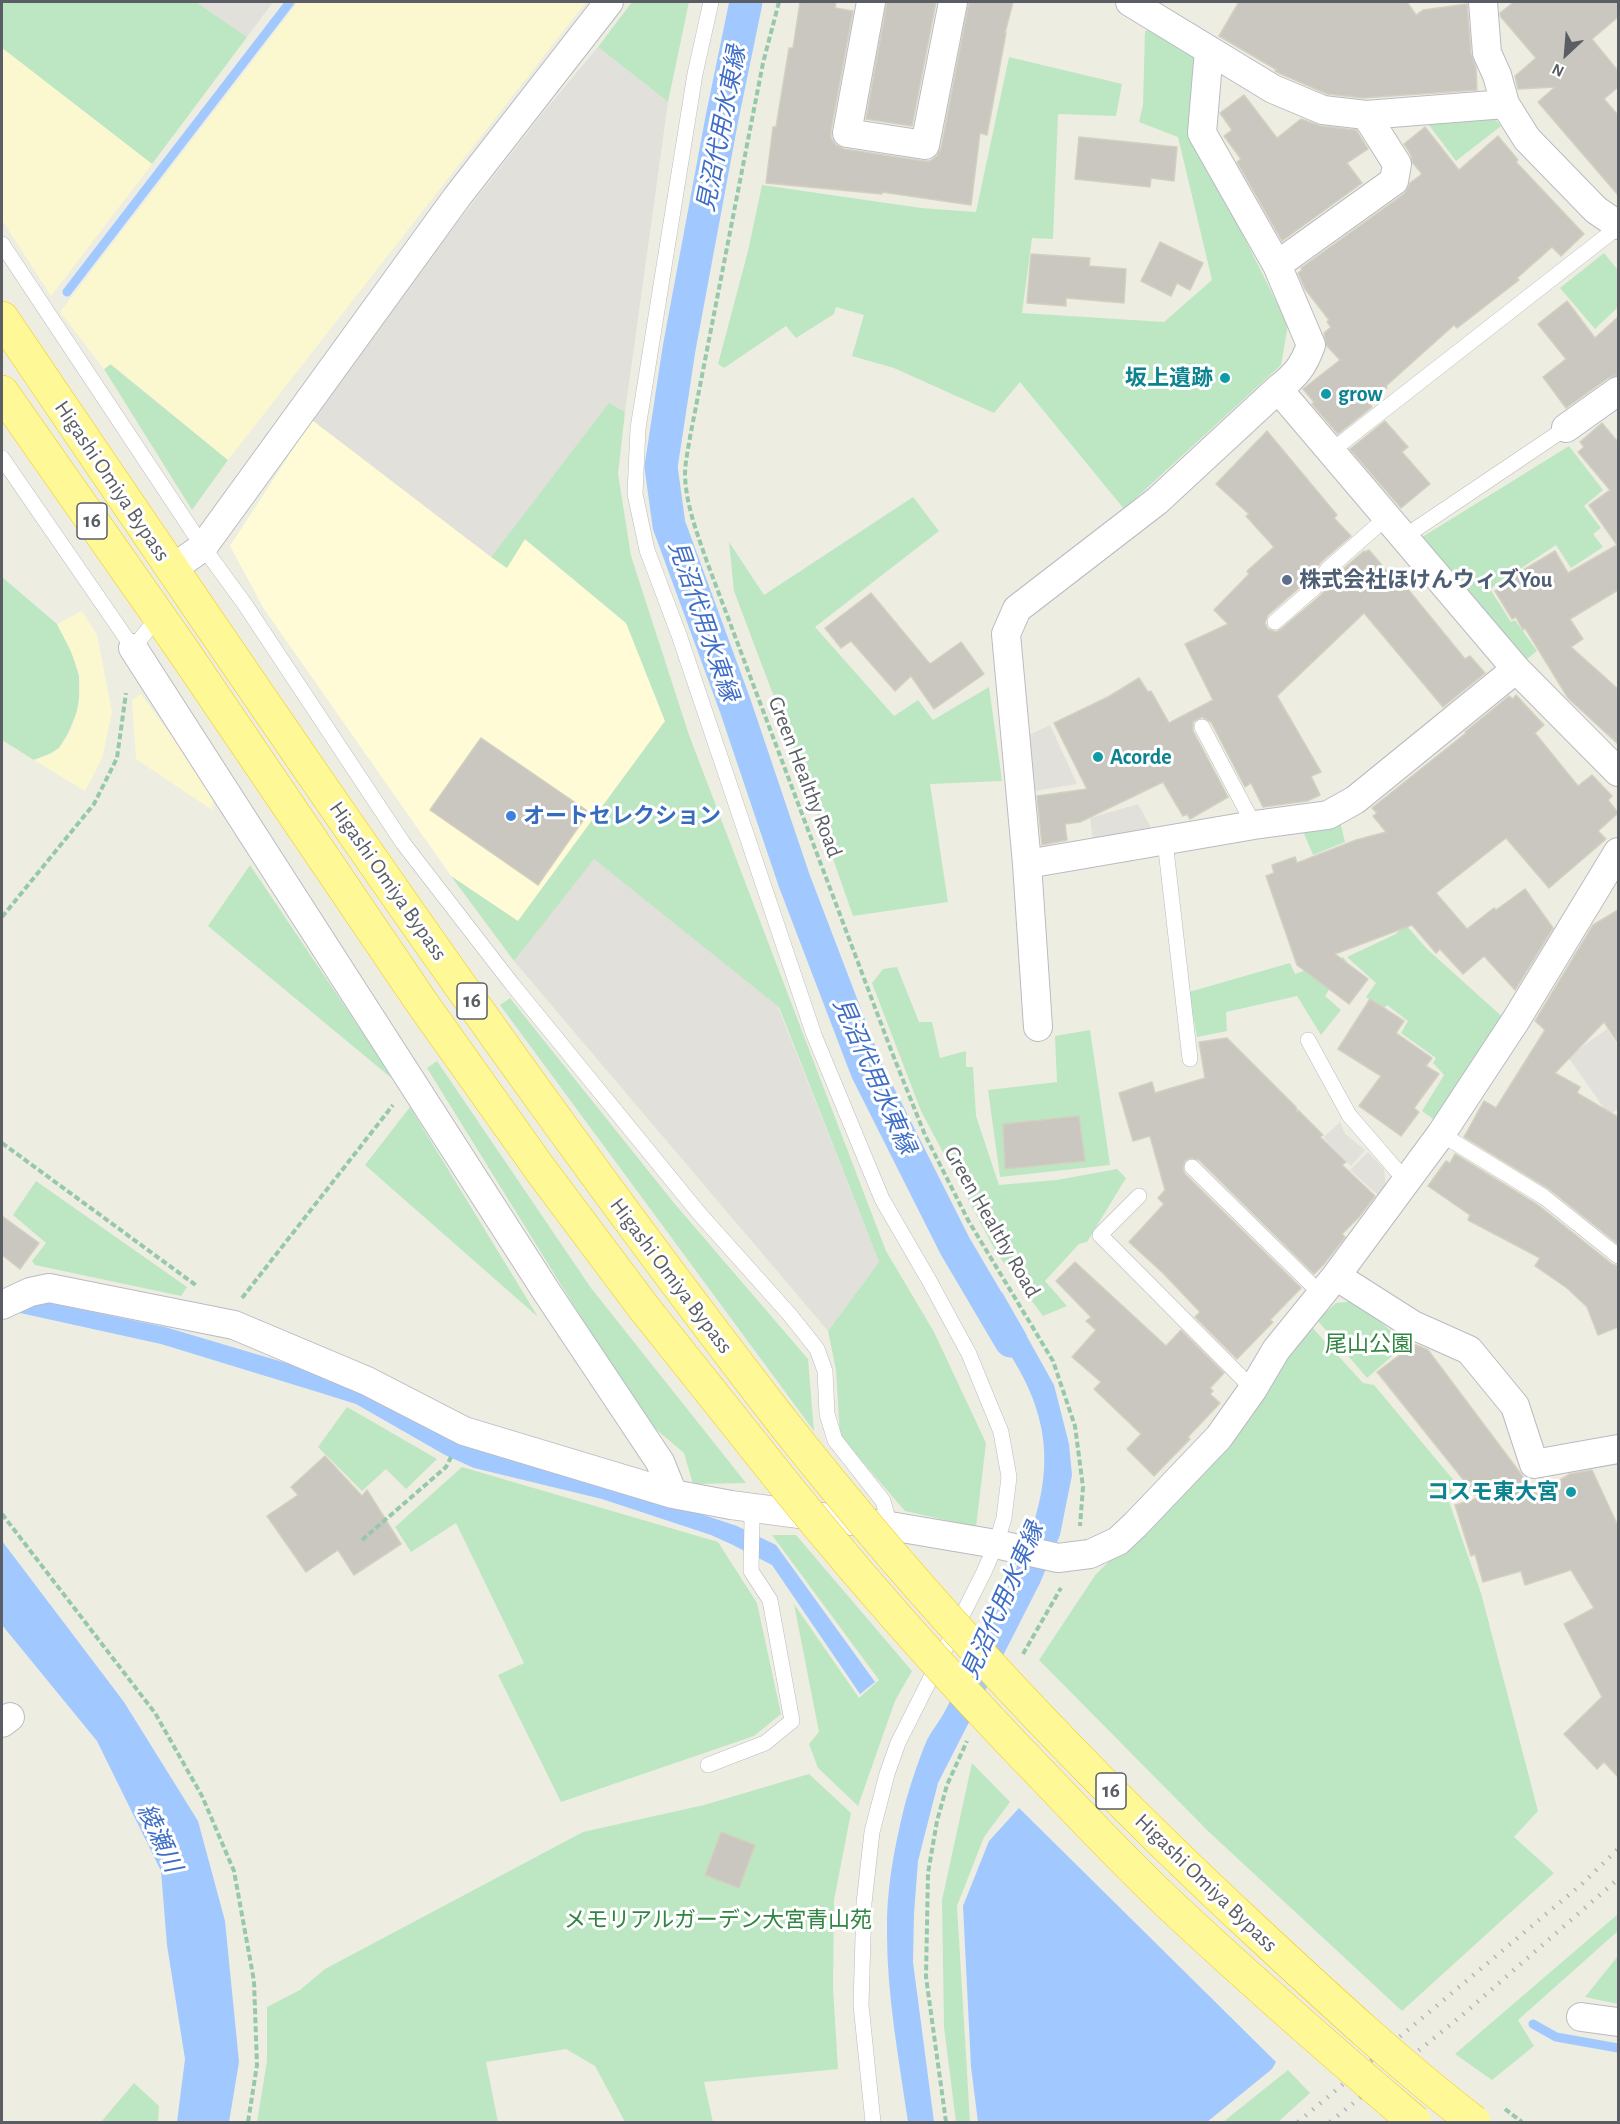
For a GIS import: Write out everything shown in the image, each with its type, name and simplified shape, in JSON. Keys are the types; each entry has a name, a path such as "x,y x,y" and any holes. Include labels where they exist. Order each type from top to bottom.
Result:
{"highway":[{"name":"Higashi Omiya Bypass","path":"2,318 172,569 534,1089 681,1290 784,1424 879,1541 1024,1703 1127,1808 1226,1904 1333,2002 1474,2122"},
{"name":"Higashi Omiya Bypass","path":"2,392 159,616 422,1003 540,1169 644,1308 754,1446 860,1575 927,1651 1086,1820 1164,1899 1297,2022 1415,2122"}],"street":[{"path":"172,569 203,547 457,197 609,2"},
{"path":"871,2 847,133 925,145 953,2"},
{"path":"1130,2 1273,89 1323,110 1366,115 1505,104"},
{"path":"1483,2 1487,53 1497,75 1505,104 1527,139 1596,210 1618,226"},
{"path":"1038,1027 1027,864 1006,634 1017,609 1157,501 1278,389 1296,376 1305,363 1311,345 1277,265 1202,133 1209,50"},
{"path":"1277,265 1394,181 1397,164 1366,115"},
{"path":"1278,389 1516,669 1618,772"},
{"path":"1566,429 1614,405"},
{"path":"133,648 546,1291 660,1462 673,1494"},
{"path":"1027,864 1254,825 1328,815 1355,800 1516,669"},
{"path":"2,1305 30,1292 49,1288 216,1322 367,1381 464,1431 673,1494 750,1514 890,1526 1003,1546 1062,1569 1118,1541 1219,1437 1253,1389 1276,1350 1328,1285 1441,1134 1516,1020 1618,852"},
{"path":"1328,1285 1469,1350 1515,1406 1534,1464 1618,1449"},
{"path":"1581,2017 1618,2022"}],"lane":[{"path":"711,2 695,74 640,416 635,494 647,550 679,635 814,1035 882,1199 969,1354 1001,1432 1009,1477 1003,1546 984,1572 898,1743 887,1774 872,1832 864,1903 861,2005 873,2122"},
{"path":"1330,452 1618,226"},
{"path":"2,244 203,547 250,613 410,852 512,984 683,1193 818,1349 825,1371 827,1414 835,1440 883,1501 890,1526"},
{"path":"1275,622 1314,588 1328,569 1395,527 1566,429"},
{"path":"2,458 133,648 159,616"},
{"path":"1202,727 1254,825"},
{"path":"1165,841 1190,1059"},
{"path":"1308,1040 1349,1115 1406,1181"},
{"path":"1441,1134 1544,1197 1618,1256"},
{"path":"1192,1167 1328,1285"},
{"path":"1139,1196 1100,1235 1253,1389"},
{"path":"708,1765 765,1743 792,1721 770,1600 751,1571 750,1514"}],"path":[{"name":"Green Healthy Road","path":"779,2 762,63 690,437 685,473 687,495 692,520 707,562 925,1135 968,1220 1053,1361 1061,1381 1075,1426 1083,1488 1080,1528"},
{"path":"2,917 93,804 117,758 133,648"},
{"path":"2,1143 202,1289 216,1322 240,1301 411,1081"},
{"path":"362,1540 446,1467"},
{"path":"2,1514 155,1713 202,1796 234,1871 254,1982 257,2065 248,2122"},
{"path":"1022,1656 1062,1569"},
{"path":"946,2122 926,1977 928,1873 937,1821 947,1785 973,1733"}],"shaded area":[{"path":"196,2 273,2 247,37"},
{"path":"598,47 668,102 625,412 609,404 491,557 312,420 426,263 542,114"},
{"path":"312,420 507,567 524,539 627,624 665,721 517,922 451,876 264,609 230,546"},
{"path":"1050,725 1077,784 1029,792 1029,735"},
{"path":"1138,804 1155,835 1094,846 1090,818"},
{"path":"593,858 776,1002 879,1262 828,1331 514,961"},
{"path":"1607,1029 1618,1046 1618,1109 1609,1115 1568,1057"},
{"path":"1340,1122 1345,1134 1365,1150 1351,1166 1323,1138"},
{"path":"1368,1152 1384,1169 1386,1188 1379,1196 1350,1170"}],"green space":[{"path":"2,2 196,2 247,37 152,164 2,48"},
{"path":"632,2 689,2 668,102 598,47"},
{"path":"1155,28 1187,49 1195,60 1191,131 1288,325 1281,365 1124,509 1020,382 994,413 894,368 852,356 864,315 836,307 834,314 796,338 786,326 724,368 718,364 748,251 762,185 921,208 976,212 1009,57 1122,84 1116,116 1058,114 1053,239 1032,238 1022,313 1164,322 1212,280 1178,137 1139,122 1143,105 1145,31"},
{"path":"1493,117 1501,126 1456,161 1429,125"},
{"path":"1604,253 1618,270 1618,307 1595,329 1560,288"},
{"path":"110,364 228,460 192,510 104,369"},
{"path":"609,403 625,412 618,474 631,556 689,735 886,1251 934,1332 986,1443 976,1527 905,1511 840,1436 836,1370 828,1331 879,1262 779,1007 594,859 514,961 451,876 518,921 665,721 626,623 525,539 507,568 491,557"},
{"path":"1569,446 1603,490 1584,506 1601,528 1593,534 1603,547 1571,568 1556,545 1490,589 1511,622 1515,620 1537,651 1522,663 1419,539"},
{"path":"913,497 939,531 815,627 894,716 918,700 933,720 989,687 1002,781 930,784 948,902 853,916 809,790 734,591 729,542 764,595"},
{"path":"2,577 57,624 71,651 79,676 79,707 68,733 59,748 34,760 2,740"},
{"path":"1340,821 1345,842 1313,855 1302,829"},
{"path":"250,865 395,1081 208,926"},
{"path":"1405,924 1427,949 1507,1021 1437,1122 1422,1111 1444,1075 1433,1063 1436,1058 1401,1033 1408,1021 1387,1005 1383,1009 1366,997 1376,983 1347,957 1396,934"},
{"path":"1343,957 1347,962 1325,996 1341,1010 1321,1035 1297,996 1226,1012 1227,1031 1197,1037 1189,992 1290,963 1295,974"},
{"path":"897,967 919,1022 932,1022 940,1058 966,1051 966,1067 973,1067 976,1116 999,1185 1057,1180 1117,1169 1126,1178 1087,1242 1079,1244 1045,1281 1067,1306 1043,1316 996,1252 921,1111 872,983 883,969"},
{"path":"510,998 674,1203 808,1359 814,1431 500,1005"},
{"path":"1090,1030 1110,1165 1000,1177 988,1090 1057,1082 1055,1036"},
{"path":"437,1061 591,1288 746,1483 693,1484 684,1453 644,1419 427,1068"},
{"path":"410,1107 538,1317 365,1165"},
{"path":"36,1181 187,1287 181,1296 35,1265 32,1261 46,1243 13,1215"},
{"name":"尾山公園","path":"1356,1301 1406,1344 1367,1378 1317,1320 1336,1303"},
{"path":"1310,1325 1363,1383 1374,1385 1456,1483 1448,1499 1481,1593 1538,1811 1514,1837 1554,1873 1402,2011 1209,1832 1039,1660 1096,1574 1225,1449"},
{"path":"347,1407 437,1459 406,1489 386,1469 362,1491 318,1447"},
{"path":"462,1467 718,1542 757,1603 781,1714 754,1736 561,1802 498,1675 524,1663 456,1523 411,1552 395,1527"},
{"path":"772,1535 796,1535 912,1671 895,1701 858,1806 818,1768 809,1744 819,1732 794,1604 859,1698 879,1680"},
{"path":"972,1763 1010,1802 984,1837 957,1906 970,2122 956,2122 944,2027 942,1900"},
{"name":"メモリアルガーデン大宮青山苑","path":"809,1774 851,1813 834,1900 833,1988 838,2069 704,2082 713,2122 625,2122 595,2066 566,2049 486,2062 498,2122 257,2122 267,2061 267,2007 300,1990 325,1969 583,1832 704,1805"},
{"path":"1618,1914 1618,1931 1518,2020 1534,2046 1492,2080 1455,2054"},
{"path":"1618,1956 1618,2004 1585,1997"},
{"path":"1288,2070 1310,2093 1278,2122 1223,2122"},
{"path":"134,2083 159,2106 158,2122 101,2122"}],"sand":[{"path":"298,2 586,2 228,460 111,364 104,369 60,312"},
{"path":"2,48 152,164 51,296 2,220"},
{"path":"82,611 97,635 112,712 102,759 85,791 34,760 51,754 59,748 65,741 76,714 80,685 78,669 57,624"},
{"path":"141,694 214,794 212,810 136,759 132,700"}],"water":[{"path":"1002,1292 1054,1385 1069,1444 1072,1475 1060,1535 1040,1583 938,1783 918,1861 913,1962 934,2122 908,2122 894,2028 888,1957 888,1902 897,1839 909,1791 927,1740 944,1713 1019,1563 1036,1516 1044,1468 1044,1443 1035,1403 1015,1362 981,1311"},
{"path":"2,1293 165,1327 340,1379 368,1390 449,1440 625,1489 737,1526 776,1545 875,1682 860,1694 772,1565 711,1535 602,1499 474,1468 445,1455 356,1404 161,1344 2,1309"},
{"name":"綾瀬川","path":"2,1541 124,1702 198,1821 225,1921 239,2062 229,2122 177,2122 185,2059 167,1945 161,1871 97,1741 2,1625"},
{"path":"1019,1808 1276,2062 1272,2069 1207,2122 978,2122 971,2067 963,1906 989,1841"}],"building":[{"path":"800,2 836,2 835,8 853,11 831,130 831,138 836,145 844,149 930,161 937,156 941,148 969,2 1013,2 1005,33 987,135 980,133 971,205 882,192 882,194 766,183 773,127 776,127 789,48 793,48"},
{"path":"887,2 936,2 912,126 866,119"},
{"path":"1239,2 1407,2 1416,15 1423,10 1467,4 1471,54 1476,68 1477,90 1363,98 1327,94 1275,71 1277,70 1219,36"},
{"path":"1514,2 1618,2 1618,17 1592,39 1618,71 1618,87 1604,99 1618,115 1618,195 1538,102 1555,87 1518,89 1515,76 1536,58 1501,17 1500,13"},
{"path":"1244,95 1277,138 1301,119 1321,126 1356,130 1368,149 1347,163 1362,183 1282,241 1237,162 1241,159 1224,136 1232,130 1220,113"},
{"path":"1425,127 1459,170 1498,136 1518,160 1516,162 1584,234 1561,256 1552,247 1517,278 1519,280 1457,328 1454,325 1386,386 1387,388 1368,402 1372,407 1338,434 1312,404 1314,402 1303,389 1340,360 1326,345 1324,333 1331,327 1327,322 1329,320 1305,289 1298,273 1302,270 1301,268 1404,194 1410,183 1422,174 1412,162 1411,155 1404,144"},
{"path":"1079,137 1177,147 1174,181 1151,178 1150,187 1075,179"},
{"path":"1160,242 1203,263 1190,290 1177,283 1171,296 1141,281"},
{"path":"1031,254 1090,258 1089,266 1126,269 1124,303 1066,298 1066,306 1027,303"},
{"path":"1567,301 1595,338 1618,317 1618,375 1608,378 1566,408 1543,377 1566,359 1538,324"},
{"path":"1385,421 1408,447 1402,452 1430,484 1401,508 1350,449"},
{"path":"1602,423 1618,442 1618,590 1570,619 1583,639 1571,647 1618,689 1618,744 1568,698 1525,628 1523,630 1516,617 1512,619 1495,591 1504,586 1503,582 1555,551 1568,573 1617,545 1589,505 1610,490 1578,452 1584,447 1580,442"},
{"path":"1267,431 1337,515 1334,518 1351,536 1321,562 1307,581 1268,615 1265,623 1268,629 1276,632 1281,629 1321,595 1335,576 1364,551 1369,550 1404,591 1407,588 1465,659 1470,656 1485,673 1443,707 1364,613 1277,696 1321,772 1311,776 1320,795 1307,801 1263,807 1251,783 1245,787 1211,722 1202,717 1193,722 1193,731 1228,797 1190,819 1187,814 1183,816 1163,782 1080,822 1065,824 1067,840 1042,845 1037,796 1087,789 1054,723 1108,697 1139,678 1148,692 1151,691 1169,723 1213,700 1185,644 1228,624 1214,610 1249,574 1247,571 1274,547 1246,516 1249,514 1216,484"},
{"path":"871,593 930,664 961,642 984,674 934,709 911,676 895,691 851,641 841,648 825,628"},
{"path":"1516,695 1544,725 1535,733 1578,786 1592,775 1612,796 1608,800 1618,813 1598,831 1606,839 1549,888 1506,838 1436,893 1467,929 1494,908 1496,910 1525,889 1553,928 1515,990 1484,956 1463,974 1440,949 1436,953 1412,925 1335,954 1368,979 1349,1004 1297,965 1266,876 1274,873 1272,865 1295,857 1297,863 1356,840 1386,832 1373,816 1377,813 1372,808 1509,696 1513,699"},
{"path":"481,738 589,812 538,885 430,810"},
{"path":"1618,910 1618,1043 1604,1022 1555,1073 1580,1087 1577,1093 1618,1117 1618,1244 1549,1189 1464,1137 1484,1101 1496,1108 1545,1030 1535,1021 1593,925"},
{"path":"1370,999 1404,1021 1396,1033 1432,1058 1426,1066 1439,1074 1414,1108 1419,1112 1401,1136 1359,1106 1381,1076 1338,1049"},
{"path":"1227,1038 1296,1107 1297,1112 1298,1110 1323,1135 1320,1137 1346,1162 1342,1165 1375,1196 1342,1234 1345,1237 1314,1274 1199,1160 1190,1158 1185,1161 1183,1169 1185,1174 1301,1288 1270,1320 1273,1322 1237,1359 1195,1317 1200,1312 1129,1242 1164,1204 1158,1198 1165,1190 1150,1136 1133,1141 1119,1093 1152,1082 1155,1093 1205,1078 1199,1042"},
{"path":"1079,1116 1085,1161 1005,1169 1003,1124"},
{"path":"1455,1154 1538,1205 1612,1264 1618,1266 1618,1327 1598,1335 1587,1307 1567,1288 1535,1266 1540,1258 1468,1220 1470,1215 1428,1186 1446,1161 1450,1163"},
{"path":"2,1216 39,1243 20,1269 2,1255"},
{"path":"1075,1262 1166,1346 1181,1330 1224,1373 1210,1388 1213,1391 1210,1394 1220,1403 1188,1437 1190,1439 1154,1476 1127,1449 1141,1434 1094,1389 1101,1382 1072,1357 1096,1330 1086,1321 1091,1317 1056,1281"},
{"name":"コスモ東大宮","path":"1414,1344 1428,1350 1536,1494 1570,1474 1592,1470 1618,1526 1618,1777 1604,1762 1597,1769 1564,1734 1602,1697 1564,1624 1594,1608 1571,1570 1525,1585 1521,1571 1483,1582 1475,1554 1471,1556 1455,1505 1478,1498 1377,1372"},
{"path":"325,1456 362,1496 367,1490 401,1544 354,1575 338,1550 306,1572 267,1516 298,1495 291,1487"},
{"path":"721,1832 755,1845 739,1888 705,1875"}],"waterway":[{"path":"67,292 290,2"},
{"name":"見沼代用水東縁","path":"746,2 679,349 661,467 669,525 735,705 794,880 867,1071 955,1246 1011,1341"},
{"path":"1533,2024 1556,2037 1618,2048"}],"railway":[{"path":"1298,2122 1582,1884 1618,1849"},
{"path":"1330,2122 1460,2017 1618,1879"}],"place":[{"name":"坂上遺跡","path":"1225,378"},
{"name":"grow","path":"1326,394"},
{"name":"株式会社ほけんウィズYou","path":"1287,580"},
{"name":"Acorde","path":"1098,757"},
{"name":"オートセレクション","path":"511,816"},
{"name":"コスモ東大宮","path":"1571,1492"}]}
